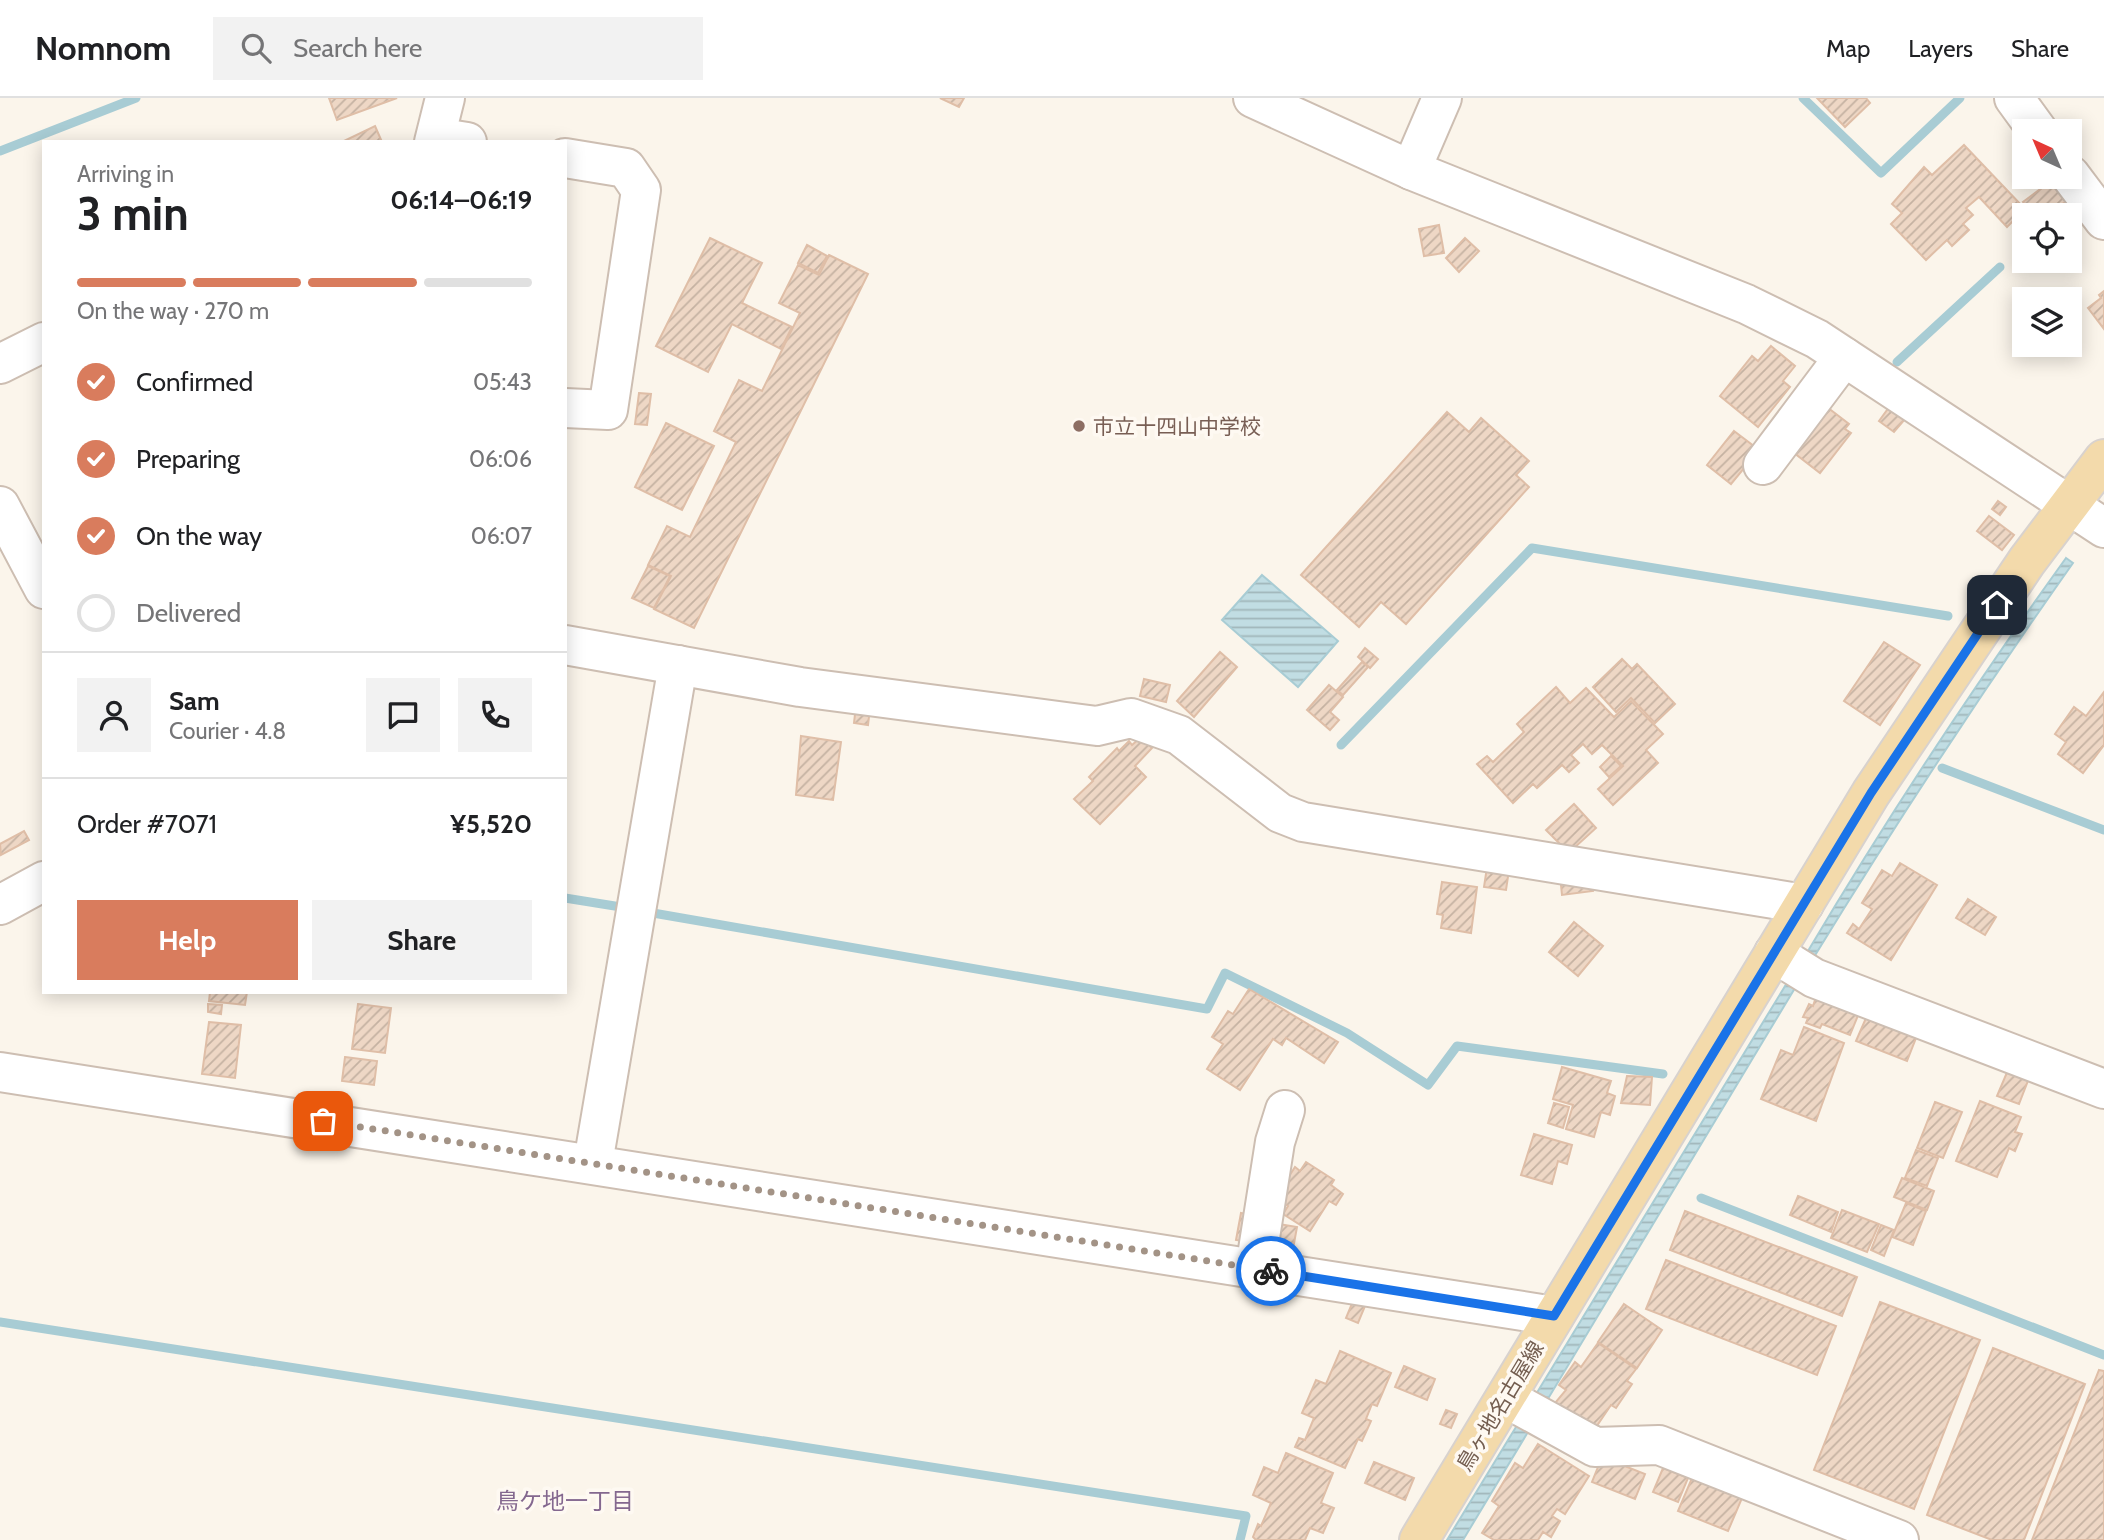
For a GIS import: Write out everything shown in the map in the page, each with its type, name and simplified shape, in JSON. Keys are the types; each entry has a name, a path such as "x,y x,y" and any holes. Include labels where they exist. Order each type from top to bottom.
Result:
{"main road":[{"name":"鳥ヶ地名古屋線","path":"1419,1540 1521,1406 1554,1316 1871,793 2067,505 2104,459"}],"street":[{"path":"434,140 445,98"},
{"path":"1253,98 1411,170 1746,304 1817,339 2104,528"},
{"path":"1411,170 1442,98"},
{"path":"2014,98 2029,119"},
{"path":"567,158 626,168 641,190 608,410 567,408"},
{"path":"2081,189 2104,220"},
{"path":"0,364 42,343"},
{"path":"1763,465 1844,357"},
{"path":"0,506 42,585"},
{"path":"567,645 800,687 1097,726 1130,718 1179,734 1280,813 1303,822 1804,904"},
{"path":"593,1163 678,665"},
{"path":"0,905 42,882"},
{"path":"1774,953 1814,978 2104,1089"},
{"path":"0,1072 1554,1316"},
{"path":"1255,1269 1275,1142 1285,1110"},
{"path":"1521,1406 1595,1447 1659,1446 1899,1540"}],"water":[{"path":"2066,558 2073,563 1940,758 1814,957 1808,951 1869,851 1965,703"},
{"path":"1262,575 1338,641 1298,687 1222,620"},
{"path":"1790,978 1798,983 1463,1540 1447,1540"}],"building":[{"path":"329,98 397,98 337,120"},
{"path":"940,98 964,98 959,107"},
{"path":"1817,98 1866,98 1870,103 1845,127"},
{"path":"375,126 381,140 346,140"},
{"path":"1964,145 2019,203 2012,203 2012,222 2007,227 1979,197 1966,208 1973,215 1963,224 1969,230 1952,246 1947,240 1926,260 1891,224 1902,213 1892,204 1924,167 1932,175"},
{"path":"2040,189 2067,189 2073,196 2064,203 2023,202"},
{"path":"1439,225 1444,253 1424,256 1419,229"},
{"path":"710,238 762,263 742,303 792,327 781,349 732,324 708,372 656,346"},
{"path":"1465,238 1479,251 1459,272 1446,258"},
{"path":"807,245 827,256 818,273 798,263"},
{"path":"829,255 868,274 694,628 654,609 671,576 648,565 667,526 690,537 736,442 714,431 739,380 762,391 800,313 779,303 798,265 819,275"},
{"path":"2104,291 2104,329 2088,308 2101,298 2099,295"},
{"path":"1771,346 1795,366 1783,381 1790,387 1758,427 1720,396 1752,356 1758,361"},
{"path":"639,393 651,394 647,425 635,424"},
{"path":"1823,404 1849,424 1845,429 1851,433 1820,473 1789,449"},
{"path":"1890,406 1906,418 1894,432 1879,421"},
{"path":"1447,412 1469,432 1481,418 1529,461 1516,475 1529,487 1406,624 1381,602 1359,627 1301,575"},
{"path":"666,423 714,446 682,510 635,487"},
{"path":"1734,431 1759,450 1731,484 1707,465"},
{"path":"1998,501 2006,507 2000,515 1992,509"},
{"path":"1989,516 2014,535 2002,550 1977,531"},
{"path":"648,566 670,576 654,608 632,598"},
{"path":"1884,642 1920,665 1880,725 1844,701"},
{"path":"1365,648 1378,659 1370,668 1358,657"},
{"path":"1220,652 1237,667 1194,717 1177,701"},
{"path":"1622,659 1632,669 1637,664 1675,704 1655,723 1631,698 1616,712 1593,687"},
{"path":"1362,662 1368,667 1343,695 1337,690"},
{"path":"1144,679 1170,685 1166,702 1140,696"},
{"path":"1329,685 1343,697 1330,712 1339,720 1330,730 1307,710"},
{"path":"1556,687 1570,703 1586,688 1614,717 1631,701 1663,734 1646,750 1658,763 1613,805 1598,789 1623,766 1602,745 1592,754 1583,744 1571,755 1579,763 1569,772 1562,765 1537,788 1533,784 1513,803 1477,764 1487,756 1493,762 1524,732 1517,724"},
{"path":"2104,692 2104,745 2083,773 2058,754 2066,742 2055,734 2074,707 2086,716"},
{"path":"856,706 870,708 868,725 854,723"},
{"path":"801,736 841,742 833,800 796,795"},
{"path":"1141,737 1152,748 1135,766 1146,777 1100,824 1074,799 1093,781 1089,777 1117,748 1119,751 1129,741 1132,745"},
{"path":"1611,756 1621,766 1609,777 1600,767"},
{"path":"1574,804 1596,828 1573,849 1563,847 1546,830"},
{"path":"24,831 29,840 1,855 0,844"},
{"path":"1900,863 1937,885 1891,960 1847,933 1853,924 1859,929 1872,909 1862,903 1882,870 1892,876"},
{"path":"1487,867 1509,870 1506,890 1484,887"},
{"path":"1591,881 1593,891 1562,895 1561,885"},
{"path":"1442,882 1477,887 1471,933 1441,928 1443,915 1437,914"},
{"path":"1968,899 1996,917 1985,935 1956,918"},
{"path":"1574,922 1603,946 1578,976 1549,952"},
{"path":"1249,989 1338,1042 1324,1063 1286,1038 1282,1045 1273,1039 1240,1090 1207,1069 1223,1044 1212,1037 1228,1011 1233,1014"},
{"path":"210,994 247,994 245,1005 209,1001"},
{"path":"1816,997 1859,1013 1850,1035 1822,1024 1820,1028 1806,1023 1808,1018 1803,1017 1809,1004 1813,1006"},
{"path":"208,1004 222,1005 221,1014 208,1012"},
{"path":"358,1004 391,1008 385,1053 352,1049"},
{"path":"1866,1018 1916,1038 1907,1061 1856,1041"},
{"path":"209,1022 241,1025 235,1078 202,1074"},
{"path":"1804,1027 1844,1043 1816,1121 1761,1099 1781,1050 1793,1055"},
{"path":"345,1057 377,1061 374,1085 342,1081"},
{"path":"1562,1067 1611,1081 1607,1093 1615,1096 1610,1115 1601,1112 1594,1137 1566,1129 1573,1105 1553,1099"},
{"path":"2008,1070 2029,1078 2019,1104 1997,1096"},
{"path":"1627,1076 1652,1077 1650,1105 1621,1103"},
{"path":"1980,1101 2021,1117 2015,1132 2022,1134 2015,1151 2009,1148 1997,1177 1956,1161"},
{"path":"1935,1102 1962,1112 1943,1158 1917,1148"},
{"path":"1554,1103 1569,1107 1563,1128 1548,1123"},
{"path":"1534,1134 1572,1145 1567,1164 1558,1161 1552,1184 1521,1175"},
{"path":"1916,1150 1938,1158 1927,1186 1905,1178"},
{"path":"1306,1162 1334,1180 1331,1185 1343,1194 1336,1205 1329,1201 1310,1231 1283,1214 1288,1206 1275,1198 1295,1167 1300,1171"},
{"path":"1902,1178 1934,1191 1927,1210 1894,1197"},
{"path":"1798,1196 1838,1212 1831,1232 1790,1215"},
{"path":"1906,1203 1926,1211 1913,1245 1892,1237"},
{"path":"1842,1210 1879,1224 1867,1252 1831,1238"},
{"path":"1685,1211 1857,1277 1842,1316 1670,1250"},
{"path":"1241,1213 1254,1215 1249,1242 1236,1240"},
{"path":"1273,1223 1297,1227 1293,1249 1270,1246"},
{"path":"1881,1225 1894,1230 1884,1256 1871,1250"},
{"path":"1666,1260 1836,1326 1817,1375 1646,1309"},
{"path":"1353,1301 1365,1306 1358,1323 1346,1318"},
{"path":"1880,1302 1980,1340 1914,1509 1814,1470"},
{"path":"1624,1304 1662,1330 1637,1368 1598,1342"},
{"path":"1598,1343 1636,1369 1627,1381 1632,1384 1616,1408 1611,1405 1590,1436 1550,1409 1566,1390 1559,1385 1575,1362 1581,1367"},
{"path":"1993,1348 2085,1384 2024,1540 1992,1540 1927,1515"},
{"path":"1340,1351 1391,1373 1377,1406 1372,1404 1366,1419 1371,1421 1362,1441 1358,1439 1345,1468 1295,1447 1299,1438 1305,1440 1314,1418 1302,1413 1316,1380 1326,1384"},
{"path":"1404,1366 1435,1379 1427,1400 1395,1387"},
{"path":"2099,1370 2104,1371 2104,1540 2032,1540"},
{"path":"1446,1410 1457,1414 1451,1428 1440,1424"},
{"path":"1538,1444 1589,1476 1565,1514 1557,1509 1552,1516 1560,1521 1551,1537 1543,1532 1538,1540 1494,1540 1482,1533 1499,1506 1492,1501 1515,1463 1523,1468"},
{"path":"1286,1453 1333,1473 1321,1503 1334,1508 1323,1533 1310,1528 1305,1540 1256,1540 1253,1537 1258,1524 1261,1526 1271,1503 1253,1495 1264,1467 1278,1473"},
{"path":"1602,1457 1645,1474 1635,1499 1592,1482"},
{"path":"1374,1462 1414,1478 1405,1500 1365,1483"},
{"path":"1663,1468 1688,1478 1678,1502 1653,1492"},
{"path":"1692,1478 1742,1498 1728,1531 1678,1511"}],"waterway":[{"path":"0,151 136,98"},
{"path":"1803,98 1881,173 1960,98"},
{"path":"1897,362 2000,267"},
{"path":"1341,745 1532,548 1948,616"},
{"path":"1942,768 2104,830"},
{"path":"567,898 621,907"},
{"path":"653,913 1207,1009 1225,973 1347,1033 1428,1085 1457,1046 1663,1074"},
{"path":"1701,1198 2104,1355"},
{"path":"0,1322 1246,1516 1240,1540"}],"way so far":[{"path":"323,1121 1271,1271"}],"place":[{"name":"市立十四山中学校","path":"1079,426"}],"district":[{"name":"鳥ケ地一丁目","path":"565,1501"}],"route":[{"path":"1271,1271 1554,1316 1871,793 1997,605"}]}
